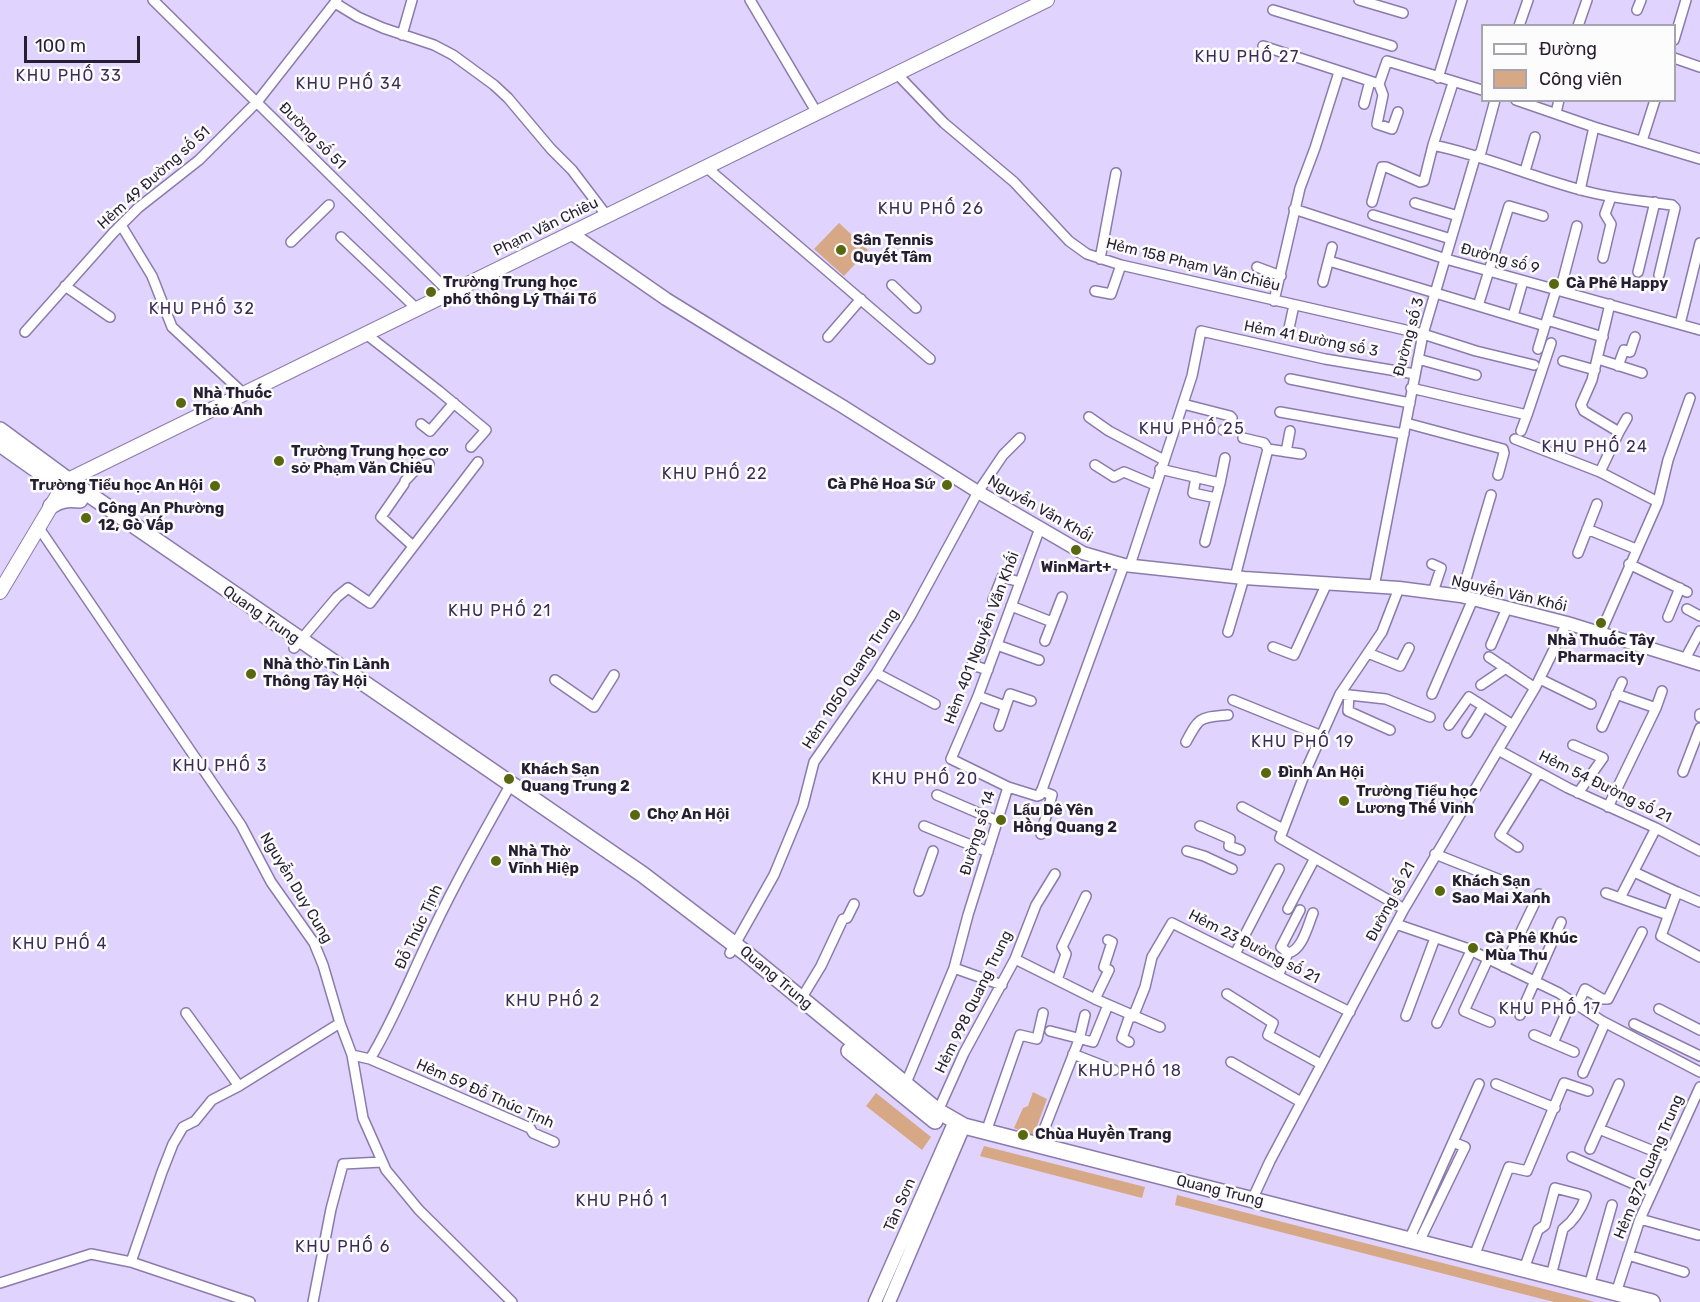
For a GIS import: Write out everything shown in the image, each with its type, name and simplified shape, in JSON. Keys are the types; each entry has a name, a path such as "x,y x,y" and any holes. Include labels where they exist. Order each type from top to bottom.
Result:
{"main road":[{"name":"Phạm Văn Chiêu","path":"65,484 1047,0"},
{"name":"Quang Trung","path":"0,430 65,484 80,500 460,756 623,861 733,949 903,1096 934,1120 1163,1182 1614,1297 1652,1302"},
{"name":"Quang Trung","path":"0,444 65,484 297,645"},
{"path":"0,592 65,484"},
{"path":"51,506 68,499 80,500"},
{"name":"Quang Trung","path":"460,756 507,791 703,925"},
{"name":"Quang Trung","path":"733,949 801,999 906,1083 957,1128 986,1132 1038,1145 1163,1182"},
{"name":"Quang Trung","path":"1250,1204 1474,1256 1589,1286 1614,1297"}],"street":[{"name":"Đường số 51","path":"153,0 450,293"},
{"path":"402,34 412,0"},
{"path":"750,0 817,113"},
{"path":"1359,0 1403,14"},
{"path":"1438,78 1462,0"},
{"path":"1520,24 1527,0"},
{"path":"1579,24 1587,0"},
{"path":"1676,33 1686,0"},
{"name":"Hẻm 49 Đường số 51","path":"25,332 138,208 199,160 257,102 336,2"},
{"path":"336,2 358,17 434,45 453,55 494,85 572,170 607,216"},
{"path":"1273,10 1392,46"},
{"path":"1263,46 1375,83 1383,95 1377,124 1392,129 1398,112"},
{"path":"1676,59 1700,67"},
{"path":"1364,104 1387,62 1481,90"},
{"path":"1274,301 1294,209 1339,72"},
{"name":"Hẻm 158 Phạm Văn Chiêu","path":"897,74 944,123 1014,182 1069,241 1087,254 1121,265 1423,334 1476,351 1534,365"},
{"path":"1372,202 1382,167 1419,182 1424,181 1453,82"},
{"name":"Đường số 3","path":"1374,587 1423,334 1477,156 1481,152 1494,102"},
{"path":"1522,102 1594,127 1700,159"},
{"path":"1556,113 1559,102"},
{"path":"1642,141 1654,102"},
{"path":"1580,190 1594,127"},
{"path":"1525,171 1535,137"},
{"path":"1433,145 1477,156 1580,190 1611,197 1672,205 1675,208 1659,275"},
{"path":"706,167 930,359"},
{"path":"1100,259 1116,173"},
{"path":"1603,258 1611,224 1605,214 1611,197"},
{"path":"1638,272 1655,202"},
{"path":"1415,203 1458,216"},
{"path":"291,242 329,205"},
{"path":"1478,306 1509,206 1543,216"},
{"name":"Đường số 9","path":"1294,209 1446,259 1700,330"},
{"path":"1373,215 1451,239"},
{"path":"121,225 153,276 172,327 244,394"},
{"path":"1538,349 1577,226"},
{"name":"Nguyễn Văn Khối","path":"572,233 666,299 842,405 978,492 1083,553 1127,565 1239,577 1399,588 1467,597 1567,623 1700,664"},
{"path":"341,237 417,309"},
{"path":"1680,324 1700,243"},
{"path":"1323,282 1332,248"},
{"path":"1329,261 1513,316 1603,337"},
{"path":"1095,291 1111,294 1121,265"},
{"path":"1257,267 1281,276"},
{"path":"1513,316 1523,281"},
{"path":"892,285 916,308"},
{"path":"65,286 110,317"},
{"path":"828,337 861,299"},
{"path":"1610,304 1598,359 1582,409 1619,432"},
{"path":"1288,333 1298,306"},
{"name":"Hẻm 41 Đường số 3","path":"1183,404 1192,376 1201,331 1325,359 1415,374"},
{"path":"366,334 486,430 471,447"},
{"path":"1618,366 1624,350 1630,352 1635,337"},
{"path":"1521,431 1551,343"},
{"path":"1418,359 1476,375"},
{"path":"1598,359 1642,373"},
{"path":"1563,361 1595,370"},
{"path":"1290,379 1410,404"},
{"path":"1411,388 1527,415"},
{"path":"1600,634 1629,564 1659,502 1668,460 1690,398"},
{"path":"421,424 430,431 454,403"},
{"path":"1041,834 1052,795 1041,791 1127,565 1183,404 1230,416 1232,418 1229,428 1223,430"},
{"path":"1280,412 1404,434"},
{"path":"1089,417 1162,465 1220,483"},
{"path":"1600,472 1627,418"},
{"path":"1406,423 1503,449 1498,475"},
{"path":"1286,452 1290,431"},
{"name":"Hẻm 1050 Quang Trung","path":"733,949 774,875 803,805 814,762 876,673 910,617 978,492 1003,455 1020,438"},
{"path":"1243,438 1264,443 1269,448 1301,454"},
{"path":"1515,439 1600,472 1659,502"},
{"path":"1228,632 1269,448"},
{"path":"1205,542 1225,458"},
{"path":"297,645 337,597 348,588 370,603 478,462"},
{"path":"414,546 381,517 404,482 418,467 429,464"},
{"path":"1095,465 1114,477 1124,472 1155,486"},
{"path":"1196,477 1193,493 1216,498"},
{"path":"1432,694 1467,597 1476,545 1491,495"},
{"path":"1578,553 1597,504"},
{"name":"Nguyễn Duy Cung","path":"39,528 241,825 271,882 314,943 323,965 339,1023 352,1055 363,1118 389,1174 419,1210 512,1302"},
{"name":"Hẻm 401 Nguyễn Văn Khối","path":"1008,787 951,759 978,696 1040,528"},
{"path":"1587,529 1636,549"},
{"path":"1432,564 1441,568 1433,592"},
{"path":"1629,564 1684,590 1668,617"},
{"path":"993,600 1002,577 1020,582"},
{"path":"1273,647 1294,656 1327,583"},
{"path":"1282,834 1322,736 1382,632 1399,588"},
{"path":"1045,640 1062,597"},
{"path":"1011,606 1052,622"},
{"path":"1491,645 1508,608"},
{"path":"1687,609 1700,616"},
{"name":"Đường số 21","path":"1250,1204 1301,1102 1404,909 1537,684 1567,623"},
{"path":"1685,659 1700,631"},
{"path":"984,638 972,665 988,670"},
{"path":"997,645 1039,660"},
{"path":"1368,653 1400,666 1409,648"},
{"path":"1489,657 1537,684 1592,704"},
{"path":"1481,685 1506,668"},
{"path":"876,673 935,704"},
{"path":"555,680 594,707 614,675"},
{"path":"1602,727 1622,682"},
{"path":"1608,807 1662,692"},
{"path":"999,726 1010,694 1031,701"},
{"path":"1616,694 1656,708"},
{"path":"1345,695 1386,699 1430,717"},
{"path":"1345,695 1348,711 1390,730"},
{"path":"978,696 1005,706"},
{"path":"1449,725 1468,697 1513,725"},
{"path":"1233,700 1322,736"},
{"path":"1467,733 1483,707"},
{"path":"1186,742 1197,722 1204,718 1228,715"},
{"path":"1683,772 1700,728"},
{"path":"1574,745 1603,758 1578,793"},
{"name":"Hẻm 54 Đường số 21","path":"1498,750 1578,793 1656,828 1700,851"},
{"path":"1690,755 1700,759"},
{"path":"1518,847 1500,835 1539,772"},
{"name":"Đường số 14","path":"906,1083 954,968 1008,787 1037,796 1041,791"},
{"name":"Đỗ Thúc Tịnh","path":"370,1059 388,1030 425,946 460,876 507,791"},
{"path":"937,795 997,821"},
{"path":"1242,807 1315,858 1404,909"},
{"path":"924,826 988,852"},
{"path":"1200,826 1230,839 1229,846 1240,850"},
{"path":"1620,898 1656,828"},
{"path":"919,891 933,851"},
{"path":"1187,851 1232,869"},
{"path":"1435,854 1503,881"},
{"path":"1288,909 1315,858"},
{"path":"1235,954 1279,869"},
{"path":"1634,872 1700,902"},
{"name":"Hẻm 998 Quang Trung","path":"938,1111 964,1053 1015,959 1036,905 1055,874"},
{"path":"1677,892 1661,936 1700,957"},
{"path":"1606,893 1668,915"},
{"path":"1504,967 1539,894"},
{"path":"1057,980 1066,954 1062,947 1086,896"},
{"path":"801,999 821,966 843,919 847,918 854,904"},
{"path":"1288,953 1281,947 1300,910"},
{"path":"1288,953 1298,948 1313,913"},
{"path":"1520,1015 1561,922"},
{"name":"Hẻm 23 Đường số 21","path":"1132,1016 1145,987 1152,957 1172,923 1350,1012"},
{"path":"1396,924 1471,951 1559,993 1605,1023 1700,1072"},
{"path":"1553,1043 1574,1004 1585,989 1602,999 1608,999 1642,932"},
{"path":"1406,1016 1435,938"},
{"path":"1095,999 1109,970 1104,967 1112,942 1108,940"},
{"path":"1437,1023 1471,951"},
{"path":"1278,976 1288,953"},
{"path":"1015,959 1095,999 1160,1027"},
{"path":"1488,959 1464,1011 1490,1022"},
{"path":"954,968 1002,985"},
{"path":"1227,994 1273,1023 1269,1035 1322,1064"},
{"path":"1050,1031 1093,1042 1108,1005"},
{"path":"1659,1009 1700,1030"},
{"path":"186,1013 239,1086"},
{"path":"986,1132 1020,1035 1037,1039 1043,1013"},
{"path":"1038,1145 1079,1040 1085,1016"},
{"path":"1129,1042 1122,1038 1132,1016"},
{"path":"131,1262 162,1172 173,1144 183,1127 195,1121 212,1100 239,1086 339,1023"},
{"path":"1583,1073 1605,1023"},
{"path":"1634,1024 1700,1056"},
{"path":"1534,1035 1574,1052"},
{"path":"1073,1054 1114,1070"},
{"path":"352,1055 370,1059"},
{"name":"Hẻm 59 Đỗ Thúc Tịnh","path":"370,1059 530,1128 533,1133 554,1142"},
{"path":"1232,1062 1301,1102"},
{"path":"1474,1256 1509,1167 1527,1171 1564,1083 1588,1092"},
{"path":"1414,1241 1465,1147 1453,1142 1479,1084"},
{"path":"1496,1084 1555,1108"},
{"path":"1590,1149 1619,1084"},
{"name":"Hẻm 872 Quang Trung","path":"1614,1297 1652,1192 1699,1089"},
{"name":"Tân Sơn","path":"875,1302 957,1128"},
{"name":"Tân Sơn","path":"889,1302 957,1128"},
{"path":"1599,1129 1668,1158"},
{"path":"1572,1157 1652,1192"},
{"path":"313,1302 331,1209 343,1164 382,1162"},
{"path":"1524,1269 1538,1230 1545,1225 1555,1188 1586,1196 1581,1210 1570,1224 1563,1228 1551,1276"},
{"path":"1589,1286 1612,1205"},
{"path":"1641,1219 1698,1235"},
{"path":"0,1283 91,1254 131,1262 250,1302"},
{"path":"1628,1255 1684,1272"}],"green space":[{"name":"Sân Tennis Quyết Tâm","path":"839,223 868,250 844,276 814,249"},
{"path":"1033,1092 1047,1099 1033,1137 1014,1128 1023,1108 1028,1106"},
{"path":"876,1093 931,1137 922,1150 866,1106"},
{"path":"984,1146 1145,1187 1142,1198 980,1156"},
{"path":"1177,1195 1595,1302 1554,1302 1175,1205"}],"place":[{"name":"Sân Tennis Quyết Tâm","path":"841,250"},
{"name":"Cà Phê Happy","path":"1554,284"},
{"name":"Trường Trung học phổ thông Lý Thái Tổ","path":"431,292"},
{"name":"Nhà Thuốc Thảo Anh","path":"181,403"},
{"name":"Trường Trung học cơ sở Phạm Văn Chiêu","path":"279,461"},
{"name":"Cà Phê Hoa Sứ","path":"947,485"},
{"name":"Trường Tiểu học An Hội","path":"215,486"},
{"name":"Công An Phường 12, Gò Vấp","path":"86,518"},
{"name":"WinMart+","path":"1076,550"},
{"name":"Nhà Thuốc Tây Pharmacity","path":"1601,623"},
{"name":"Nhà thờ Tin Lành Thông Tây Hội","path":"251,674"},
{"name":"Đình An Hội","path":"1266,773"},
{"name":"Khách Sạn Quang Trung 2","path":"509,779"},
{"name":"Trường Tiểu học Lương Thế Vinh","path":"1344,801"},
{"name":"Chợ An Hội","path":"635,815"},
{"name":"Lẩu Dê Yên Hồng Quang 2","path":"1001,820"},
{"name":"Nhà Thờ Vĩnh Hiệp","path":"496,861"},
{"name":"Khách Sạn Sao Mai Xanh","path":"1440,891"},
{"name":"Cà Phê Khúc Mùa Thu","path":"1473,948"},
{"name":"Chùa Huyền Trang","path":"1023,1135"}],"district":[{"name":"KHU PHỐ 27","path":"1247,57"},
{"name":"KHU PHỐ 33","path":"69,76"},
{"name":"KHU PHỐ 34","path":"349,84"},
{"name":"KHU PHỐ 26","path":"931,209"},
{"name":"KHU PHỐ 32","path":"202,309"},
{"name":"KHU PHỐ 25","path":"1192,429"},
{"name":"KHU PHỐ 24","path":"1595,447"},
{"name":"KHU PHỐ 22","path":"715,474"},
{"name":"KHU PHỐ 21","path":"500,611"},
{"name":"KHU PHỐ 19","path":"1303,742"},
{"name":"KHU PHỐ 3","path":"220,766"},
{"name":"KHU PHỐ 20","path":"925,779"},
{"name":"KHU PHỐ 4","path":"60,944"},
{"name":"KHU PHỐ 2","path":"553,1001"},
{"name":"KHU PHỐ 17","path":"1550,1009"},
{"name":"KHU PHỐ 18","path":"1130,1071"},
{"name":"KHU PHỐ 1","path":"622,1201"},
{"name":"KHU PHỐ 6","path":"343,1247"}]}
